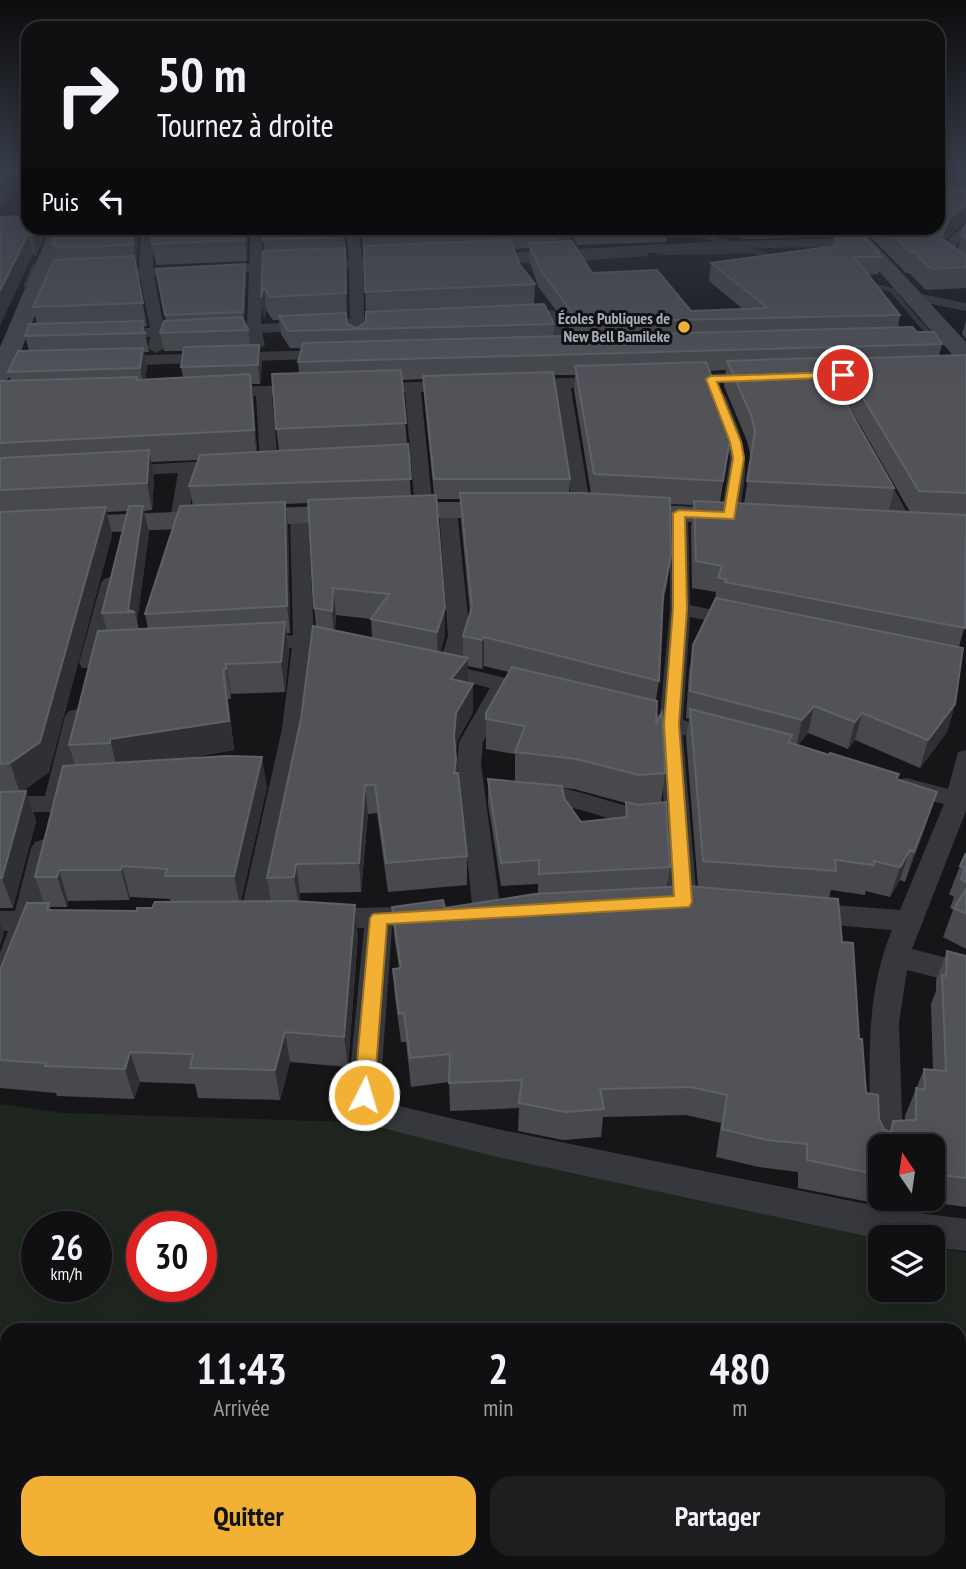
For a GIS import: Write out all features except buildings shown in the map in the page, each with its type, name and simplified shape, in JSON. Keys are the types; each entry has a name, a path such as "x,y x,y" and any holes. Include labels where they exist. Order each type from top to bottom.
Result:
{"street":[{"path":"7,365 46,276 56,242"},
{"path":"147,242 146,272 158,332 155,360"},
{"path":"258,242 253,328 260,357"},
{"path":"356,242 356,354 368,354"},
{"path":"566,242 571,254"},
{"path":"732,242 736,243"},
{"path":"480,255 520,261 571,254 746,242"},
{"path":"864,242 960,346"},
{"path":"953,242 946,258 966,275"},
{"path":"93,274 408,261"},
{"path":"536,296 560,330 566,348"},
{"path":"912,296 966,307"},
{"path":"509,316 549,314"},
{"path":"103,335 416,319"},
{"path":"928,340 960,346"},
{"path":"100,361 347,354"},
{"path":"657,380 778,377"},
{"path":"711,379 736,442 738,458 730,516"},
{"path":"508,385 630,381"},
{"path":"560,510 562,383"},
{"path":"358,389 481,385"},
{"path":"413,387 420,456 436,510 459,636 447,671"},
{"path":"208,393 318,390"},
{"path":"107,471 262,464 264,391"},
{"path":"351,459 420,456"},
{"path":"869,460 906,529"},
{"path":"179,519 188,467"},
{"path":"0,528 121,543 179,519 436,510 560,510 771,519"},
{"path":"679,513 680,609 671,724 683,904"},
{"path":"299,515 303,640 294,729 285,772 240,920 379,918 477,913 490,789"},
{"path":"0,991 13,921 57,796 121,543"},
{"path":"680,609 762,625"},
{"path":"237,644 303,640 369,654"},
{"path":"93,652 119,651"},
{"path":"421,665 555,697"},
{"path":"503,685 471,742 469,764 490,789 574,800 635,817 677,814"},
{"path":"607,709 736,741"},
{"path":"887,1134 884,1023 895,956 907,921 962,801 966,758"},
{"path":"259,774 285,772"},
{"path":"880,779 962,801"},
{"path":"0,804 57,796 86,786"},
{"path":"788,911 907,921"},
{"path":"379,918 364,1095 368,1106 377,1114 497,1143 755,1195 888,1212 966,1235"},
{"path":"13,921 79,921"},
{"path":"895,956 966,974"}],"shaded area":[{"path":"0,1104 63,1113 351,1122 868,1232 868,1302 945,1302 945,1249 966,1253 966,1323 0,1323"}],"waterway":[{"path":"724,242 778,259"},
{"path":"659,253 747,251"},
{"path":"572,259 646,254"},
{"path":"509,262 538,260"},
{"path":"26,285 34,266"},
{"path":"868,284 907,294"},
{"path":"893,292 922,326"},
{"path":"921,324 935,340"}],"place":[{"name":"Écoles Publiques de New Bell Bamileke","path":"684,327"}],"route":[{"path":"364,1095 379,918 683,902 671,724 680,609 679,513 730,516 738,458 736,442 711,379 843,375"}]}
